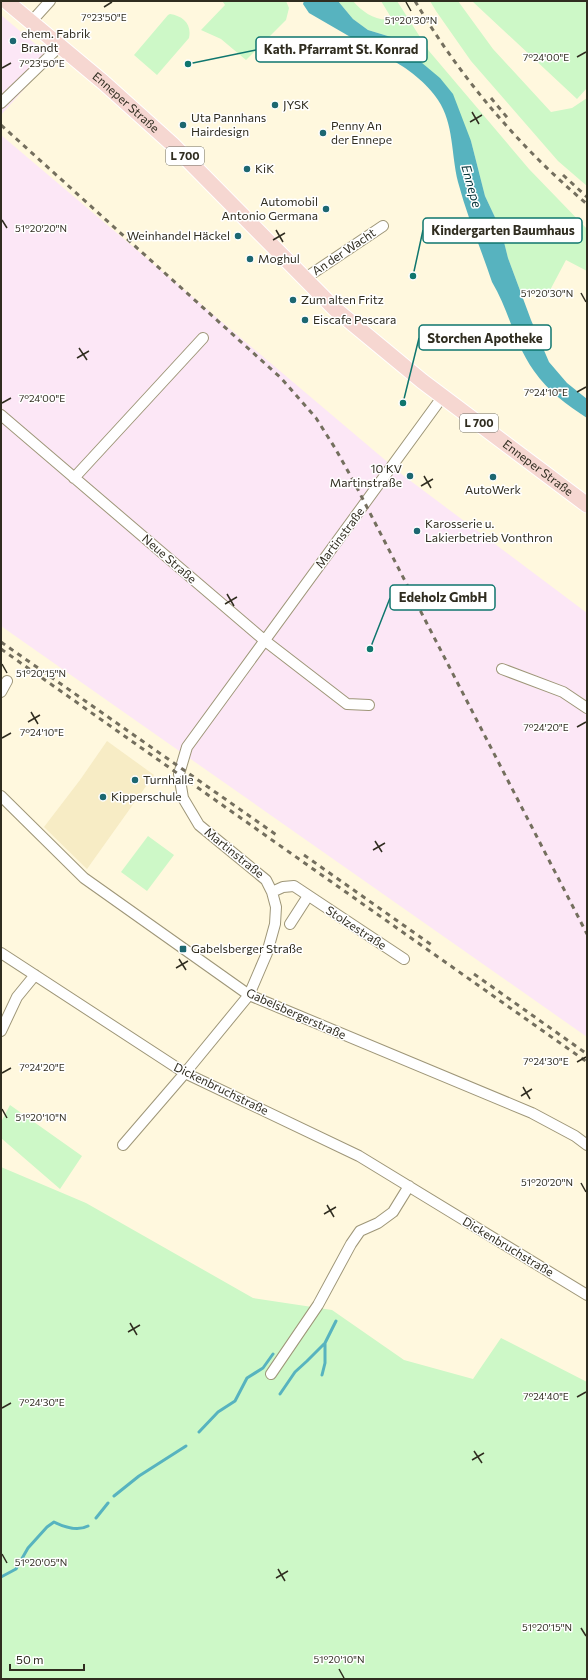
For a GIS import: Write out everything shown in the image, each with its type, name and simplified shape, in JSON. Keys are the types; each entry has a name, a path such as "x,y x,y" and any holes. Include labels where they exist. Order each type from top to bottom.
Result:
{"main road":[{"name":"Enneper Straße","path":"6,1 60,46 184,155 334,309 380,347 587,506"}],"street":[{"path":"31,22 50,1"},
{"path":"1,103 60,46"},
{"name":"An der Wacht","path":"304,279 383,226"},
{"path":"74,478 204,338"},
{"name":"Martinstraße","path":"249,995 267,953 274,924 276,907 272,892 266,880 200,825 183,798 179,774 187,747 443,396"},
{"name":"Neue Straße","path":"1,415 264,640"},
{"path":"264,640 347,704 369,705"},
{"path":"502,669 563,692 587,708"},
{"path":"1,692 7,681"},
{"name":"Gabelsbergerstraße","path":"1,796 84,878 249,995 532,1113 575,1136 587,1146"},
{"name":"Stolzestraße","path":"272,892 283,886 294,886 404,959"},
{"path":"290,924 308,896"},
{"name":"Dickenbruchstraße","path":"1,953 185,1074 346,1150 409,1186 587,1295"},
{"path":"1,1031 17,997 35,975"},
{"path":"122,1145 185,1074 249,995"},
{"path":"271,1374 318,1305 351,1244 360,1231 378,1223 393,1212 409,1186"}],"shaded area":[{"path":"1,15 52,58 1,115"},
{"path":"1,135 404,476 587,613 587,1037 1,626"},
{"name":"Kipperschule","path":"107,741 154,775 87,869 44,827 80,780"}],"green space":[{"path":"286,1 289,8 286,20 246,60 221,39 201,30 225,5 223,2"},
{"path":"338,1 353,1 361,9 375,18 386,20 392,19 381,1 397,1 429,51 529,169 587,229 587,271 566,260 548,294 521,293 508,258 501,230 485,196 471,141 391,37 368,30 353,19"},
{"path":"430,1 458,1 493,49 551,112 572,108 587,98 587,186 558,161 471,61"},
{"path":"472,1 587,1 587,88 577,99"},
{"path":"170,14 183,19 186,22 190,33 189,38 157,75 134,55"},
{"path":"148,836 174,855 147,891 121,872"},
{"path":"10,1105 82,1156 60,1189 1,1138 1,1122"},
{"path":"1,1167 86,1203 253,1298 332,1310 404,1360 473,1379 501,1338 587,1382 587,1679 1,1679"}],"water":[{"name":"Ennepe","path":"304,1 338,1 353,19 368,30 391,37 440,78 453,94 471,141 485,196 501,230 508,258 531,320 549,362 567,383 587,399 587,418 565,403 545,385 527,361 492,282 458,182 450,129 447,119 434,94 423,82 403,67 374,52 309,13 303,4"}],"waterway":[{"path":"280,1394 295,1372 325,1343 336,1321"},
{"path":"322,1375 325,1363 325,1343"},
{"path":"199,1432 218,1412 235,1401 247,1378 263,1368 273,1354"},
{"path":"114,1496 139,1476 186,1446"},
{"path":"96,1518 108,1503"},
{"path":"1,1577 16,1569 28,1548 47,1527 54,1522 75,1529 88,1526"}],"railway":[{"path":"415,1 451,57 492,110 538,159 587,204"},
{"path":"491,98 510,121"},
{"path":"1,125 281,378 316,418 354,482 587,934"},
{"path":"563,175 587,197"},
{"path":"1,642 278,836"},
{"path":"1,649 587,1062"},
{"path":"304,855 433,946"},
{"path":"474,974 587,1054"}],"place":[{"name":"ehem. Fabrik Brandt","path":"13,41"},
{"name":"Kath. Pfarramt St. Konrad","path":"188,64"},
{"name":"JYSK","path":"275,105"},
{"name":"Uta Pannhans Hairdesign","path":"183,125"},
{"name":"Penny An der Ennepe","path":"323,133"},
{"name":"KiK","path":"247,169"},
{"name":"Automobil Antonio Germana","path":"326,209"},
{"name":"Weinhandel Häckel","path":"238,236"},
{"name":"Moghul","path":"250,259"},
{"name":"Kindergarten Baumhaus","path":"413,276"},
{"name":"Zum alten Fritz","path":"293,300"},
{"name":"Eiscafe Pescara","path":"305,320"},
{"name":"Storchen Apotheke","path":"403,403"},
{"name":"10 KV Martinstraße","path":"410,476"},
{"name":"AutoWerk","path":"493,477"},
{"name":"Karosserie u. Lakierbetrieb Vonthron","path":"417,531"},
{"name":"Edeholz GmbH","path":"370,649"},
{"name":"Turnhalle","path":"135,780"},
{"name":"Kipperschule","path":"103,797"},
{"name":"Gabelsberger Straße","path":"183,949"}]}
